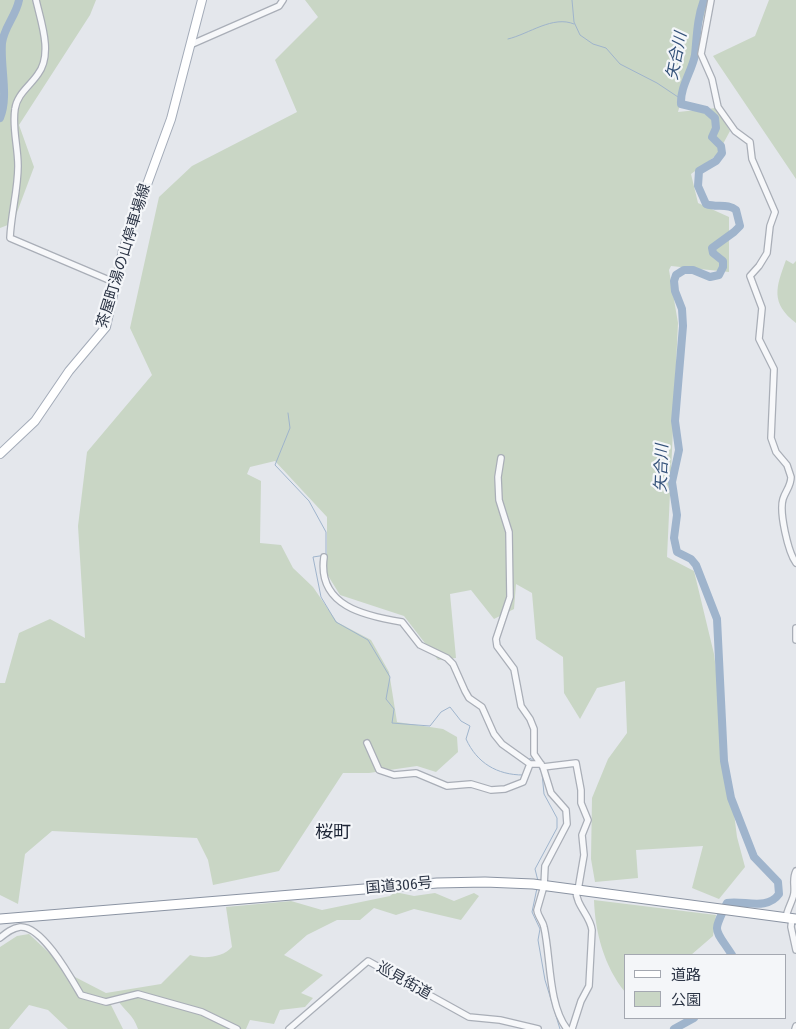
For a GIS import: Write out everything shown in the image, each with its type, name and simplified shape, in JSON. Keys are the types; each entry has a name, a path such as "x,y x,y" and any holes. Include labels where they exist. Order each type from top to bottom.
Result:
{"highway":[{"name":"国道306号","path":"0,919 438,883 485,882 539,885 791,918"}],"main road":[{"name":"茶屋町湯の山停車場線","path":"0,454 35,422 69,371 104,330 134,217 171,119 202,0"}],"street":[{"path":"36,0 44,38 45,62 38,76 22,92 15,107 14,129 18,172 10,238 116,283"},
{"path":"190,45 279,6 283,0"},
{"path":"711,0 701,54 712,79 718,106 736,131 750,142 752,159 775,212 770,226 767,253 750,276 762,308 759,339 774,369 773,422 770,435 776,452 787,465 792,477 782,501 782,519 792,556 796,563"},
{"path":"501,458 498,478 499,500 508,532 510,597 496,639 497,646 514,669 521,706 534,729 535,764 552,793 566,810 568,817 567,824 546,866 539,885 536,910 544,925 549,969 558,1013 567,1029"},
{"path":"324,558 322,570 328,586 341,604 371,617 402,622 420,644 447,658 454,664 469,698 485,712 494,734 502,744 535,764 576,763 582,790 581,803 588,820 582,835 584,855 576,899 590,921 592,930 589,986 575,1016 572,1029"},
{"path":"796,628 796,640"},
{"path":"367,743 380,770 394,775 416,773 448,786 472,784 491,790 505,789 523,782 535,764"},
{"path":"796,872 793,879 794,894 788,906 796,950"},
{"path":"26,928 27,917"},
{"path":"0,938 11,930 26,928 34,932 49,947 81,995 88,998 106,1002 138,994 202,1012 237,1029"},
{"name":"巡見街道","path":"289,1029 368,961 464,1015 500,1020 538,1029"}],"green space":[{"path":"0,0 96,0 90,15 19,125 34,167 13,223 0,228"},
{"path":"305,0 704,0 707,5 678,112 716,108 730,131 717,155 691,174 698,203 729,217 729,272 671,266 669,270 678,323 667,557 694,571 714,654 737,837 745,867 719,899 692,888 703,846 636,850 638,878 595,882 591,859 592,798 608,759 627,733 625,681 597,688 580,719 564,693 563,657 536,639 532,593 516,584 514,609 494,619 471,590 450,594 456,658 438,660 404,616 340,595 327,574 327,517 275,461 250,467 247,474 261,481 260,543 281,545 293,568 313,587 337,622 371,640 389,672 397,722 443,729 457,737 458,752 436,772 417,766 369,773 343,773 279,871 213,885 208,860 197,838 52,831 25,854 18,904 0,895 0,683 5,683 19,633 50,619 85,638 78,526 87,452 152,375 130,328 159,197 192,166 297,112 275,60 318,17"},
{"path":"769,0 796,0 796,179 713,56 755,36"},
{"path":"786,260 793,264 796,261 796,323 782,309 779,301 778,287"},
{"path":"395,892 414,896 435,893 454,901 474,893 479,896 461,920 414,909 396,915 374,908 360,920 337,920 307,935 284,955 323,975 301,993 313,998 305,1007 280,1010 274,1024 250,1020 246,1029 138,1029 134,1020 117,999 109,1001 123,1029 68,1029 48,1010 29,1005 9,1029 0,1029 0,947 17,936 29,934 75,977 106,993 161,984 190,955 212,957 228,951 232,947 226,907 291,901 322,910 390,896"},
{"path":"594,900 716,915 713,936 692,954 624,954 624,991 606,960 596,924"}],"waterway":[{"path":"0,118 4,100 2,43 19,0"},
{"path":"572,0 574,22 580,35 593,44 606,48 620,64 657,83 681,99"},
{"name":"矢合川","path":"704,0 699,20 695,55 682,91 681,104 706,110 715,118 716,128 712,137 721,146 722,153 716,161 699,171 698,186 706,204 729,207 736,210 740,226 712,248 713,253 723,261 723,267 719,275 710,277 693,270 684,270 676,275 674,281 675,291 682,309 683,326 675,421 679,450 672,482 677,515 674,538 677,552 691,559 696,565 717,619 724,761 731,798 754,857 778,882 779,894 774,899 762,904 727,903 719,920 717,930 731,954"},
{"path":"508,39 549,23 566,22 574,24"},
{"path":"288,413 290,428 275,465 309,501 326,532 326,555 313,557 321,597 336,622 368,640 390,677 386,699 394,709 392,723 430,726 441,712 450,707 461,721 470,726 466,739 482,761 496,770 523,775"},
{"path":"529,761 530,758 534,761"},
{"path":"538,766 542,773 544,794 557,818 557,828 535,869 538,881"},
{"path":"537,888 532,912 540,929 538,940 545,980 560,1029"},
{"name":"矢合川","path":"674,1029 692,1019"}],"district":[{"name":"桜町","path":"333,833"}]}
